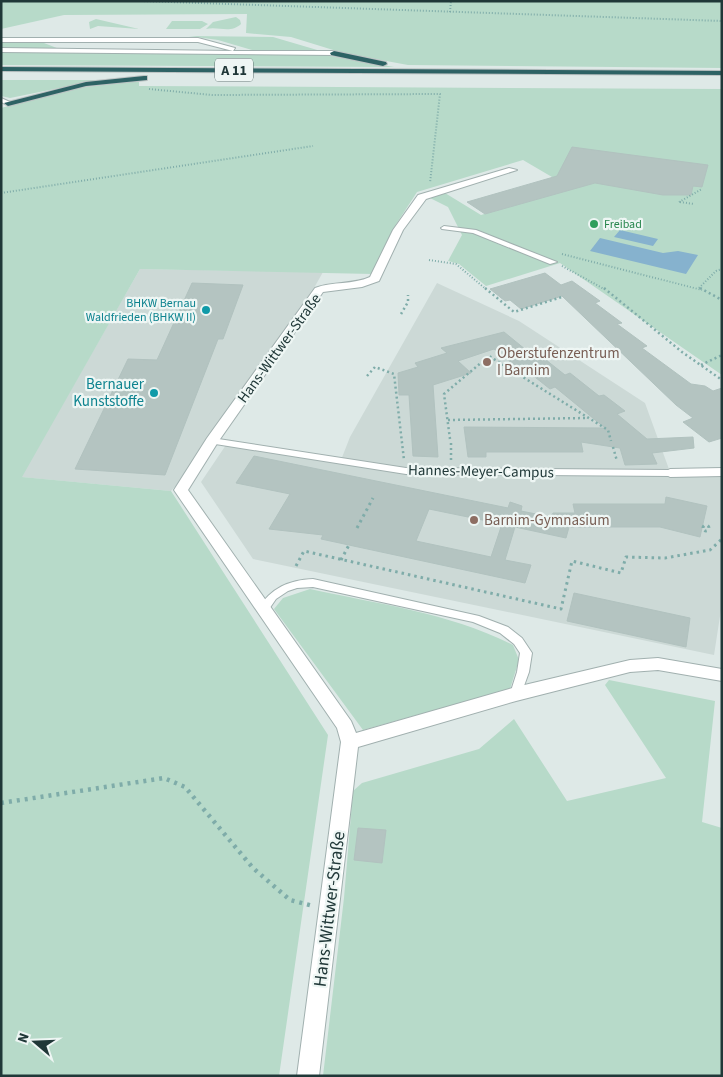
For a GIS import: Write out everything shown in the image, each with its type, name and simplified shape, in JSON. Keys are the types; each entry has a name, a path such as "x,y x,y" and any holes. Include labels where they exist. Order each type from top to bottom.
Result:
{"highway":[{"path":"334,54 388,64 466,71"},
{"name":"A 11","path":"1,69 722,74"},
{"name":"A 11","path":"1,75 722,80"},
{"path":"4,103 86,84 170,76"}],"street":[{"name":"Hans-Wittwer-Straße","path":"308,1076 331,907 350,742 345,726 181,490 212,440 320,290 333,285 364,284 375,279 398,230 414,205 428,193 512,170"},
{"name":"Hannes-Meyer-Campus","path":"670,472 720,470"},
{"path":"350,742 516,694 630,666 658,664 722,675"}],"lane":[{"path":"1,40 198,40 243,52"},
{"path":"1,50 334,54"},
{"path":"444,228 474,231 552,262"},
{"name":"Hannes-Meyer-Campus","path":"212,440 406,471 670,472"},
{"path":"263,609 278,590 299,583 313,583 475,619 504,630 518,641 526,653 523,672 516,694"}],"path":[{"path":"141,1 722,21"},
{"path":"450,12 451,1"},
{"path":"149,90 212,95 440,94 428,193"},
{"path":"1,193 313,146"},
{"path":"694,204 679,202 702,189"},
{"path":"556,253 699,288 722,300"},
{"path":"429,260 456,264 514,312 562,297"},
{"path":"552,262 599,284 682,352 722,380"},
{"path":"699,288 716,271 722,269"},
{"path":"402,314 408,302 408,295"},
{"path":"701,365 722,355"},
{"path":"451,471 450,441 444,394 489,356 608,430 611,441"},
{"path":"366,376 375,367 394,374 406,471"},
{"path":"448,420 588,418"},
{"path":"357,528 373,498"},
{"path":"296,566 304,552 561,609 572,561 621,573 626,557 665,558 710,550 722,539"},
{"path":"342,560 349,545"},
{"path":"1,803 164,778 185,787 253,868 290,900 309,905 331,907"}],"shaded area":[{"path":"140,269 323,272 314,288 312,299 198,461 171,491 21,477"},
{"name":"Barnim-Gymnasium","path":"437,283 519,321 645,403 670,472 722,470 722,603 714,655 253,559 201,482 228,442 341,460 350,437"}],"green space":[{"path":"1,1 722,1 722,68 408,65 343,53 291,37 246,33 247,14 64,15 1,29"},
{"path":"236,17 240,20 241,24 233,29 206,29 213,22"},
{"path":"96,19 139,29 98,26 90,29 89,22"},
{"path":"172,21 202,21 208,24 200,29 166,29"},
{"path":"189,36 273,37 324,52 252,50 218,40"},
{"path":"1,42 44,43 62,50 1,48"},
{"path":"1,52 325,55 394,67 1,65"},
{"path":"1,80 99,80 10,98 1,96"},
{"path":"139,82 139,86 722,89 722,375 560,263 486,286 459,264 448,261 462,235 448,207 430,198 445,193 481,215 567,190 552,177 523,160 417,192 395,226 373,274 140,269 22,477 171,491 328,735 279,1076 1,1076 1,108 77,88"},
{"path":"310,589 439,617 489,634 513,645 519,660 510,689 363,730 274,609 283,598"},
{"path":"609,680 715,701 702,822 722,828 722,1076 323,1076 344,898 353,791 362,783 479,749 514,719 567,801 666,778 605,685"}],"water":[{"path":"620,230 658,239 653,246 614,237"},
{"path":"600,238 663,253 678,251 698,255 686,274 590,251"}],"building":[{"path":"572,147 708,165 702,187 693,186 691,195 663,195 595,183 485,214 467,202 557,176"},
{"path":"545,273 561,285 572,281 600,301 595,303 622,323 617,324 647,346 642,348 691,384 705,386 713,391 722,388 722,438 709,442 683,422 693,418 676,405 562,296 521,309 510,300 505,301 490,289"},
{"name":"Bernauer Kunststoffe","path":"192,283 243,285 223,339 218,339 165,475 75,469 128,359 157,360"},
{"path":"504,332 531,354 536,352 565,375 570,373 599,396 604,395 625,411 617,414 647,439 693,437 694,448 652,453 657,464 625,465 620,448 581,442 583,452 486,452 486,457 468,457 464,427 605,428 555,387 550,389 521,366 517,367 494,349 458,361 471,373 433,385 438,457 413,456 409,395 399,395 398,373 418,367 415,363 447,353 441,348"},
{"path":"254,456 508,508 510,502 522,506 521,511 551,517 553,513 575,513 573,504 665,504 666,497 707,506 700,537 660,527 569,527 566,538 515,527 505,560 531,565 525,583 321,539 323,535 269,529 290,494 236,483","holes":["429,509 502,524 491,557 416,541"]},
{"path":"574,593 690,618 686,647 567,621"},
{"path":"358,828 386,830 382,863 354,860"}],"place":[{"name":"Freibad","path":"594,224"},
{"name":"BHKW Bernau Waldfrieden (BHKW II)","path":"206,310"},
{"name":"Oberstufenzentrum I Barnim","path":"487,362"},
{"name":"Bernauer Kunststoffe","path":"154,393"},
{"name":"Barnim-Gymnasium","path":"474,520"}]}
